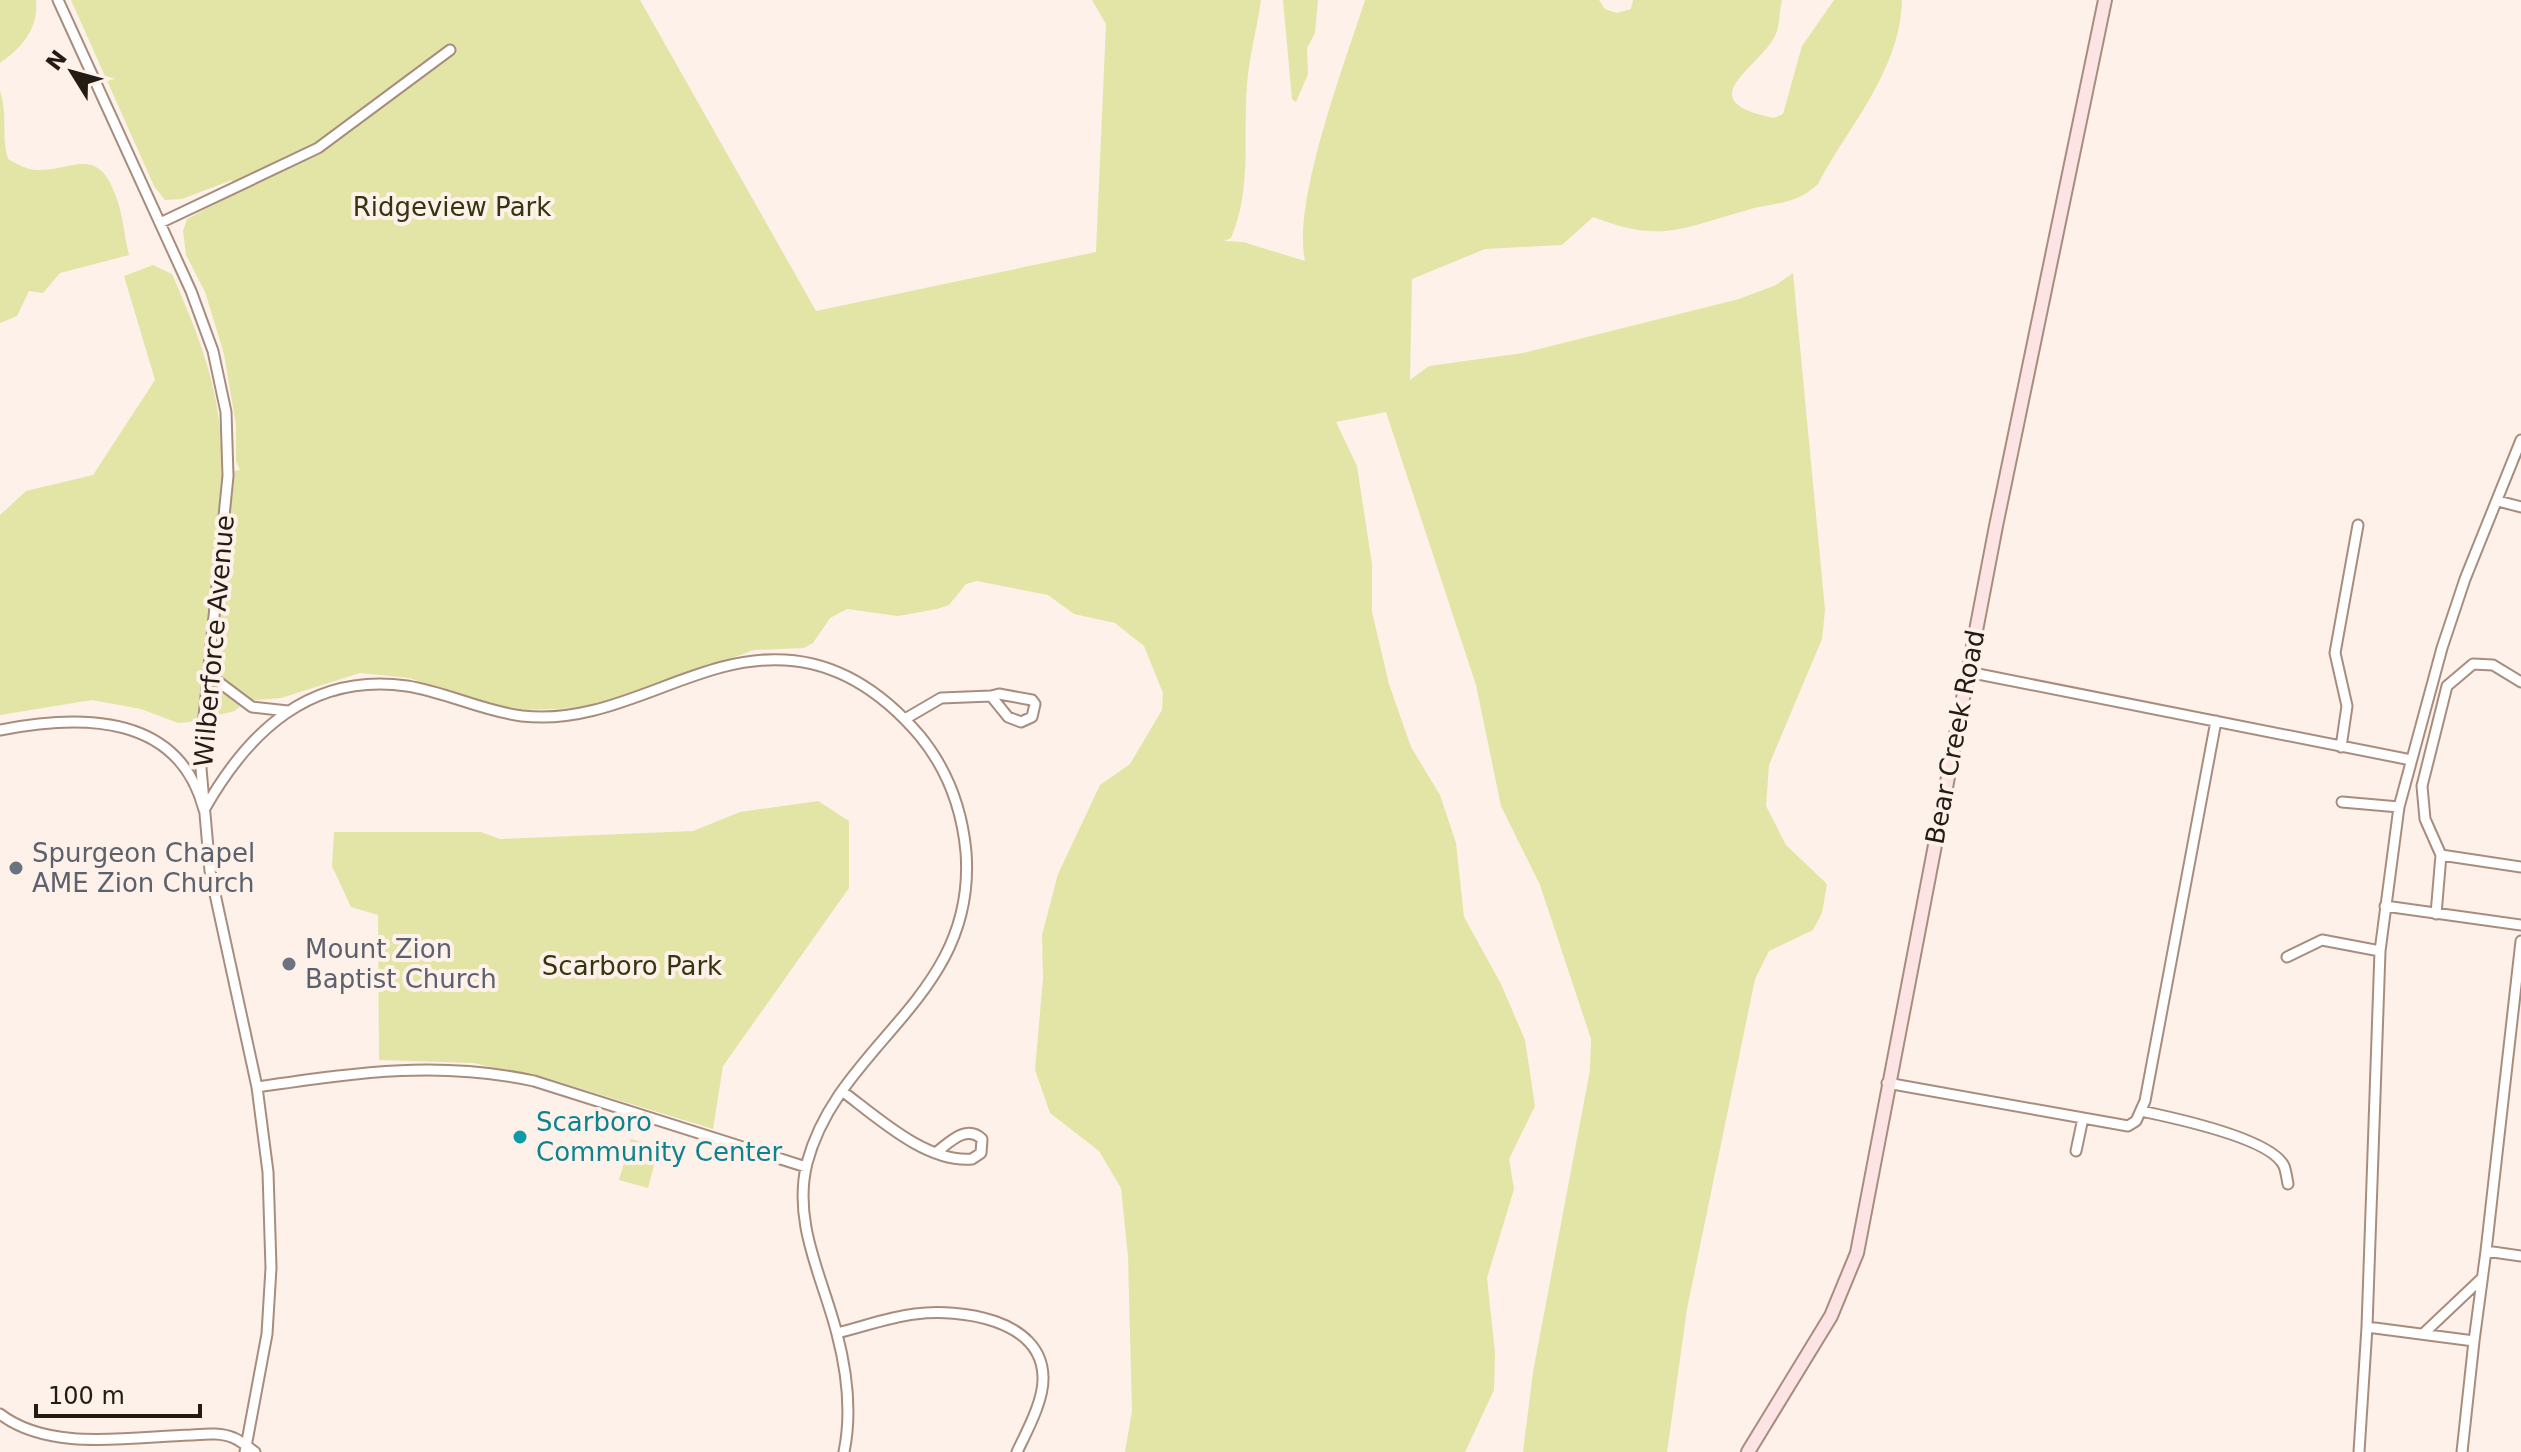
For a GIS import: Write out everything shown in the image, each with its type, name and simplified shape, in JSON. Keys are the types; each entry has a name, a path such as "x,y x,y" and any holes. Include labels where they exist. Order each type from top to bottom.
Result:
{"street":[{"name":"Wilberforce Avenue","path":"58,0 160,223 213,351 226,412 228,476 200,757 210,871 221,936 257,1087 268,1172 271,1268 267,1334 249,1450"},
{"name":"Bear Creek Road","path":"1748,1452 1831,1316 1848,1280 1861,1231 1968,672 2105,0"},
{"path":"160,223 318,148 450,50"},
{"path":"2359,1452 2367,1327 2380,951 2399,807 2456,607 2521,440"},
{"path":"2498,501 2521,507"},
{"path":"2341,747 2347,706 2335,653 2358,525"},
{"path":"204,810 248,745 288,711 333,690 379,684 409,686 524,716 577,714 631,702 731,667 786,660 841,673 875,692 905,719 931,749 948,779 959,812 966,859 963,905 953,941 933,981 842,1091 819,1129 806,1167 804,1220 810,1252 837,1333 846,1373 844,1452"},
{"path":"2436,914 2441,855 2425,819 2422,786 2447,686 2473,664 2493,665 2521,682"},
{"path":"1968,672 2411,760"},
{"path":"208,674 252,707 288,711"},
{"path":"905,719 941,698 991,696 1026,697 1035,704 1035,711 1027,721 1016,721 991,696"},
{"path":"0,730 49,722 93,721 139,733 185,764 199,790 204,810"},
{"path":"1887,1083 2128,1126 2136,1121 2141,1111 2216,721"},
{"path":"2342,802 2399,807"},
{"path":"2441,855 2521,867"},
{"path":"2385,906 2521,925"},
{"path":"2287,957 2322,940 2380,951"},
{"path":"2462,1452 2521,941"},
{"path":"257,1087 428,1067 495,1073 534,1081 806,1167"},
{"path":"842,1091 903,1137 938,1151"},
{"path":"2141,1111 2218,1129 2274,1155 2284,1164 2288,1184"},
{"path":"2076,1151 2083,1118"},
{"path":"2486,1251 2521,1256"},
{"path":"2423,1334 2480,1280"},
{"path":"837,1333 914,1314 947,1313 1010,1328 1038,1353 1044,1379 1017,1452"},
{"path":"2367,1327 2474,1341"},
{"path":"0,1414 29,1436 72,1447 167,1435 218,1434 235,1438 249,1450"}],"green space":[{"path":"0,0 36,0 36,10 27,36 0,63"},
{"name":"Ridgeview Park","path":"71,0 640,0 816,311 1096,252 1106,24 1092,0 1261,0 1248,74 1242,201 1231,238 1224,241 1243,242 1305,261 1303,235 1313,169 1365,0 1599,0 1605,9 1617,13 1631,9 1633,0 1782,0 1775,36 1736,83 1732,93 1735,103 1749,111 1774,118 1783,114 1802,46 1834,0 1902,0 1893,50 1883,74 1818,184 1801,196 1670,230 1636,230 1593,217 1562,245 1485,249 1412,279 1410,380 1429,366 1523,353 1739,299 1776,285 1793,273 1825,610 1822,639 1769,765 1766,806 1786,845 1827,884 1822,913 1813,930 1769,951 1755,979 1687,1309 1667,1452 1523,1452 1533,1372 1590,1070 1591,1039 1540,885 1501,806 1476,685 1386,412 1336,422 1357,466 1372,564 1372,612 1389,684 1411,747 1440,795 1456,843 1464,917 1501,984 1525,1040 1535,1106 1509,1159 1514,1189 1487,1278 1495,1353 1494,1390 1465,1452 1125,1452 1132,1411 1128,1256 1121,1188 1099,1151 1050,1113 1035,1070 1043,978 1042,935 1058,874 1100,785 1130,764 1162,710 1163,693 1144,646 1115,623 1074,614 1048,595 977,581 966,584 949,605 937,609 898,616 847,609 830,618 813,643 804,648 754,650 626,697 584,708 519,710 489,704 409,678 360,673 281,698 246,701 235,711 190,722 178,723 141,709 92,700 0,715 0,515 26,491 93,475 155,380 124,276 153,265 172,274 209,371 219,421 221,474 240,470 236,461 236,425 224,354 205,292 186,255 183,231 187,219 233,194 232,180 182,199 165,200 154,186"},
{"path":"1283,0 1318,0 1315,33 1307,48 1308,74 1296,102 1292,99"},
{"path":"0,91 8,159 33,170 82,164 100,170 118,201 129,255 60,273 43,293 29,291 17,316 0,323"},
{"name":"Scarboro Park","path":"818,801 849,821 849,888 723,1066 713,1129 556,1081 473,1063 379,1060 378,915 351,907 332,866 334,832 481,832 500,839 693,831 740,812"},
{"path":"631,1139 659,1147 648,1188 619,1180"}],"place":[{"name":"Spurgeon Chapel AME Zion Church","path":"16,868"},
{"name":"Mount Zion Baptist Church","path":"289,964"},
{"name":"Scarboro Community Center","path":"520,1137"}]}
